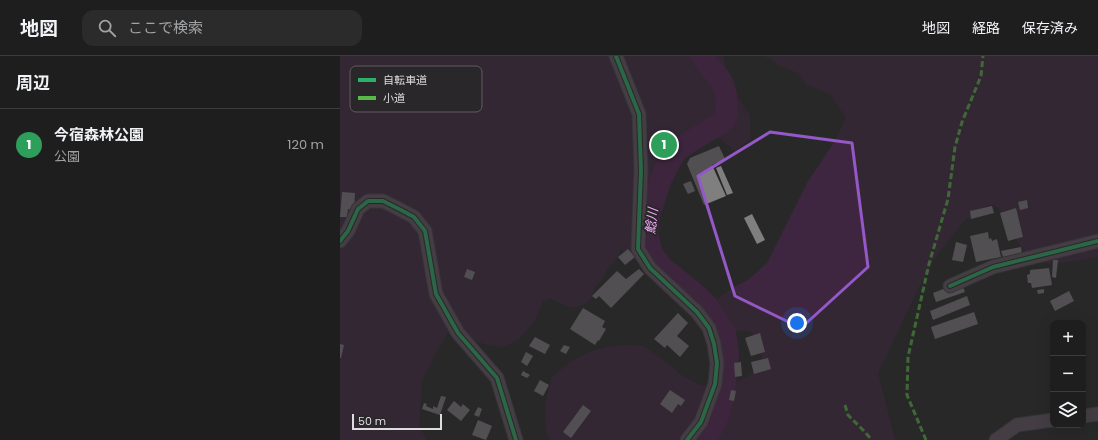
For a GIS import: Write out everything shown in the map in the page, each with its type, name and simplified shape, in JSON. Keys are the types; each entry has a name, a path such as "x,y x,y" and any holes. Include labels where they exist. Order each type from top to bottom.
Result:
{"street":[{"path":"616,56 639,114 641,170 638,249 650,268 697,312 708,328 714,344 717,364 715,384 701,422 687,440"},
{"path":"340,241 348,231 358,209 368,201 383,201 414,217 425,232 436,294 458,334 497,378 516,440"},
{"path":"950,286 993,267 1098,241"},
{"path":"1086,416 1098,414"},
{"path":"996,440 1017,425 1050,420"}],"highlighted area":[{"path":"770,132 852,143 868,267 801,328 735,296 698,176"}],"shaded area":[{"path":"340,56 723,56 738,98 750,115 750,139 735,151 717,136 702,141 683,154 663,189 659,207 651,220 651,237 641,241 640,258 621,249 618,257 606,271 602,280 595,287 591,299 577,307 568,307 550,298 543,301 534,322 519,339 503,347 484,344 450,330 437,350 422,380 419,427 427,440 340,440"},
{"path":"763,56 1098,56 1098,257 1052,263 1040,262 1033,259 1027,254 1016,239 1000,209 995,205 988,205 964,221 939,252 918,289 878,373 895,440 551,440 547,435 545,421 546,401 552,377 570,362 592,351 609,347 629,345 644,346 683,376 700,385 724,387 748,377 762,364 761,346 751,332 722,329 713,308 720,297 732,288 748,280 767,263 807,183 835,141 846,118 830,94 807,85 798,73 780,66 770,58"}],"building":[{"path":"719,146 725,159 712,165 726,196 704,205 687,164 690,158"},
{"path":"721,166 733,193 727,195 716,168"},
{"path":"691,181 695,191 688,194 683,184"},
{"path":"342,192 355,193 354,210 348,209 347,217 340,217"},
{"path":"1027,200 1028,208 1020,210 1018,202"},
{"path":"992,206 994,213 971,219 970,211"},
{"path":"1016,208 1023,237 1008,241 1000,213"},
{"path":"752,214 765,240 757,244 744,218"},
{"path":"988,232 989,239 991,238 992,241 997,239 1001,257 976,262 970,236"},
{"path":"956,242 967,245 963,262 952,260"},
{"path":"1021,247 1022,254 1003,257 1001,251"},
{"path":"628,249 635,257 625,265 618,257"},
{"path":"1053,260 1058,260 1056,278 1052,277"},
{"path":"1049,268 1052,285 1032,288 1031,283 1028,283 1027,275 1030,274 1030,270"},
{"path":"467,269 475,272 472,280 464,277"},
{"path":"639,269 644,274 611,308 599,296 596,299 592,296 617,271 626,279"},
{"path":"961,282 965,292 936,302 933,293"},
{"path":"1044,289 1044,293 1038,294 1037,290"},
{"path":"1069,291 1074,301 1055,311 1050,301"},
{"path":"967,296 970,305 933,320 930,311"},
{"path":"583,308 605,321 602,327 606,329 595,345 570,329"},
{"path":"974,312 978,324 935,339 931,327"},
{"path":"678,313 688,323 677,336 689,346 680,357 667,345 665,348 654,339"},
{"path":"760,333 765,352 751,356 745,338"},
{"path":"535,337 550,345 545,354 529,346"},
{"path":"340,344 344,345 341,358 340,358"},
{"path":"564,345 570,347 566,354 560,351"},
{"path":"526,352 533,356 527,366 521,362"},
{"path":"768,358 771,369 754,374 751,362"},
{"path":"741,362 742,376 735,377 734,363"},
{"path":"523,371 530,375 527,378 521,375"},
{"path":"540,380 549,385 543,396 534,391"},
{"path":"670,390 685,400 681,406 678,404 672,413 660,404"},
{"path":"731,390 736,391 734,401 729,400"},
{"path":"441,396 446,397 440,415 422,409 424,403 427,404 426,406 433,409 433,406 437,408"},
{"path":"454,401 461,407 463,404 470,410 461,421 447,410"},
{"path":"583,405 591,411 571,438 563,432"},
{"path":"478,407 482,409 479,417 474,415"},
{"path":"478,420 492,426 486,440 472,435"}],"waterway":[{"name":"鯰川","path":"701,56 722,82 726,94 727,114 722,122 675,152 661,179 649,215 647,234 652,254 662,267 707,305 725,333 728,353 724,394 718,416 706,440"}],"marked path":[{"path":"926,440 907,395 908,357 929,264 948,199 955,147 962,122 981,76 983,56"},
{"path":"845,405 848,415 872,440"}],"cycle path":[{"path":"616,56 639,114 641,170 638,249 650,268 697,312 709,328 714,344 717,363 715,384 701,422 687,440"},
{"path":"340,241 348,231 358,209 368,201 383,201 414,217 425,231 436,294 458,333 497,378 516,440"},
{"path":"950,286 993,267 1098,241"}],"place":[{"name":"今宿森林公園","path":"664,145"}]}
